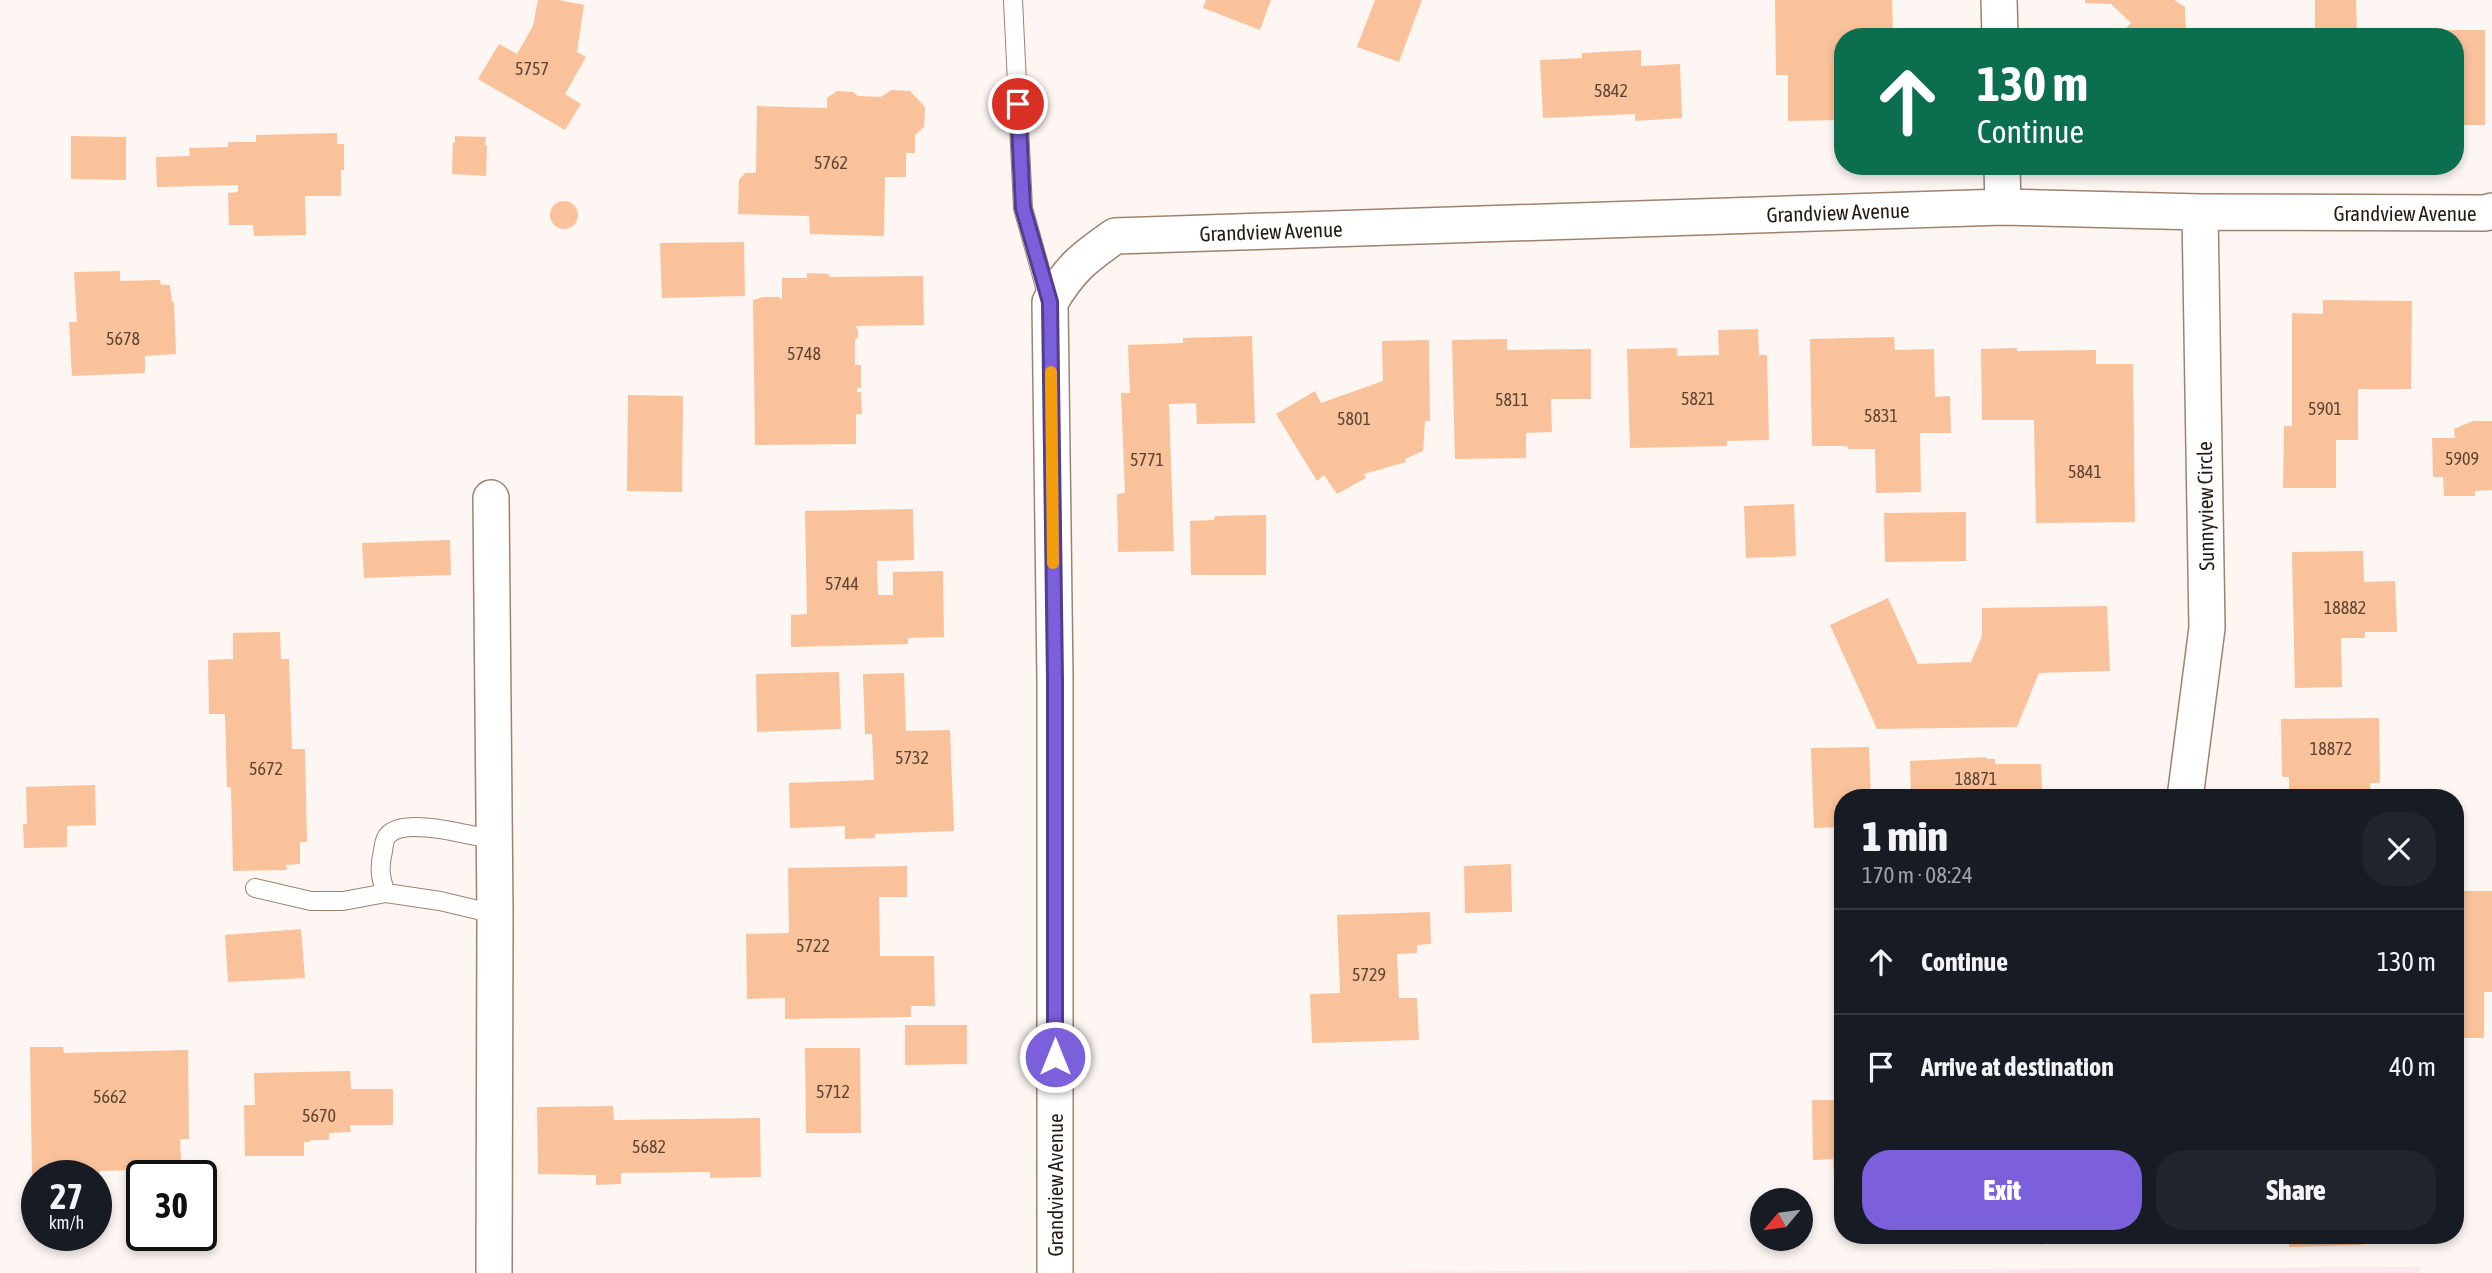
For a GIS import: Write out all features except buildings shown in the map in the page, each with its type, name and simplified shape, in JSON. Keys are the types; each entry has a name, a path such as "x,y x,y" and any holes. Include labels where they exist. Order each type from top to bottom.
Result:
{"street":[{"path":"1999,0 2000,28"},
{"path":"2002,175 2003,207"},
{"name":"Grandview Avenue","path":"1055,1273 1055,680 1050,302 1067,273 1085,256 1115,236 2003,207 2200,212 2492,211"},
{"name":"Sunnyview Circle","path":"2186,789 2207,628 2200,212"},
{"path":"491,498 495,840 494,1273"}],"lane":[{"path":"1013,0 1023,208 1050,302"},
{"path":"386,893 379,877 381,857 386,837 395,830 414,826 495,840"},
{"path":"255,887 310,901 343,901 386,893 440,901 495,914"}],"shaded area":[{"path":"2422,1267 2418,1273 1111,1273"}],"slow traffic":[{"path":"1051,372 1053,563"}],"route":[{"path":"1018,104 1023,208 1050,302 1055,680 1055,1057"}]}
